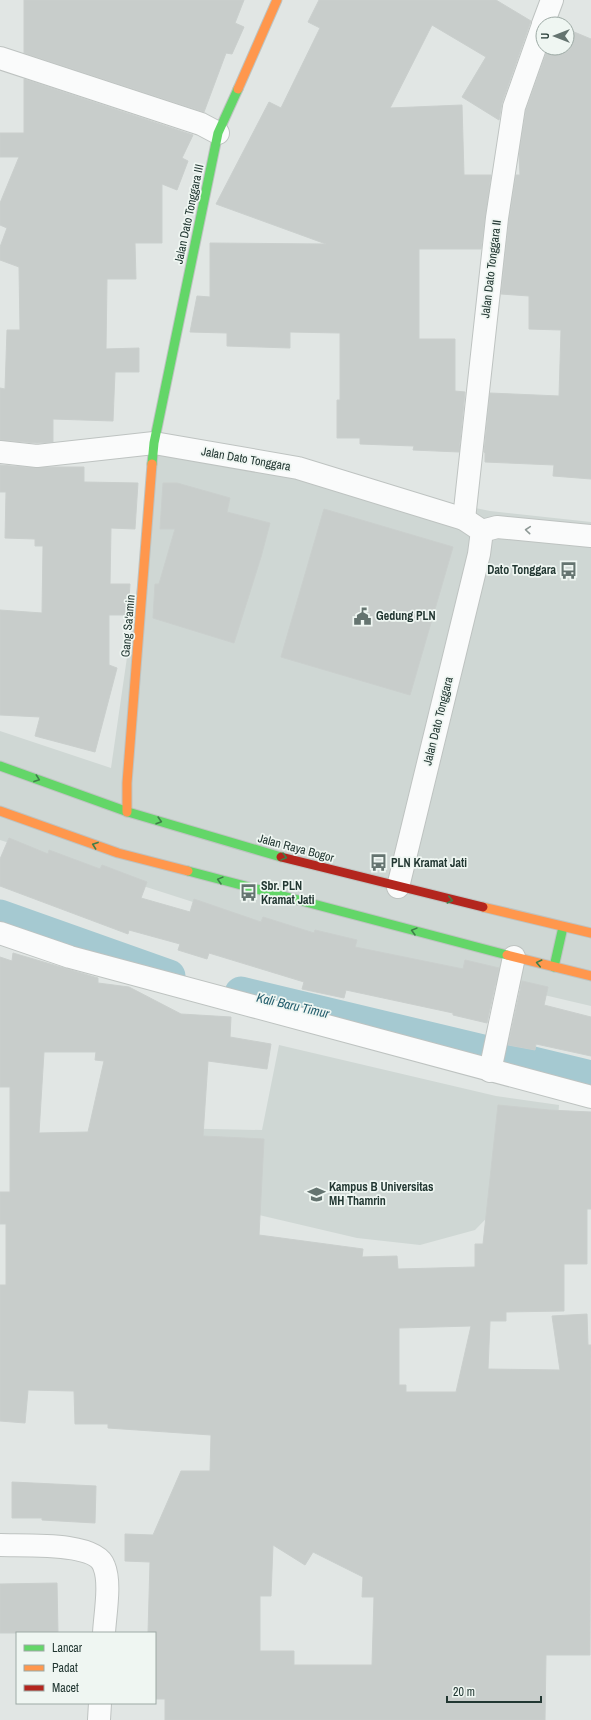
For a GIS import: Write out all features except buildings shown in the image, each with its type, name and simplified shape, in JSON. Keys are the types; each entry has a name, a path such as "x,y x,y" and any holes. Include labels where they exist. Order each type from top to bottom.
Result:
{"main road":[{"name":"Jalan Dato Tonggara III","path":"154,443 218,133 278,0"},
{"name":"Gang Sa'amin","path":"127,812 127,783 154,443"},
{"name":"Jalan Raya Bogor","path":"0,766 127,812 241,846 398,888 591,934"},
{"path":"0,811 118,853 591,976"},
{"path":"554,967 562,927"}],"street":[{"name":"Jalan Dato Tonggara II","path":"546,16 552,0"},
{"name":"Jalan Dato Tonggara II","path":"464,519 497,218 514,107 535,47"},
{"path":"0,58 201,124 218,133"},
{"name":"Jalan Dato Tonggara","path":"0,452 37,456 154,443 298,468 464,519 482,531 479,554 398,888"},
{"path":"482,531 497,528 591,536"},
{"path":"0,933 70,957 491,1067 591,1097"},
{"path":"491,1067 514,957"},
{"path":"0,1545 71,1547 93,1554 101,1560 104,1564 107,1582 104,1632"},
{"path":"99,1720 100,1704"}],"shaded area":[{"path":"158,443 490,511 591,522 591,1006 317,942 0,840 0,731 111,768"},
{"name":"Kampus B Universitas MH Thamrin","path":"279,1045 496,1096 559,1105 556,1147 475,1230 420,1245 357,1238 259,1215 166,1128 262,1130"}],"waterway":[{"name":"Kali Baru Timur","path":"0,916 169,976"},
{"name":"Kali Baru Timur","path":"241,993 591,1077"}],"traffic: fast":[{"path":"152,464 154,443 218,133 238,89"},
{"path":"0,766 128,812 281,857"},
{"path":"188,871 507,955"},
{"path":"554,967 563,927"}],"traffic: slow":[{"path":"238,89 277,0"},
{"path":"127,812 127,783 152,464"},
{"path":"0,811 118,853 188,871"},
{"path":"483,907 591,933"},
{"path":"507,955 591,976"}],"traffic: jam":[{"path":"281,857 483,907"}],"place":[{"name":"Dato Tonggara","path":"569,570"},
{"name":"Gedung PLN","path":"363,616"},
{"name":"PLN Kramat Jati","path":"378,863"},
{"name":"Sbr. PLN Kramat Jati","path":"248,893"},
{"name":"Kampus B Universitas MH Thamrin","path":"316,1194"}]}
